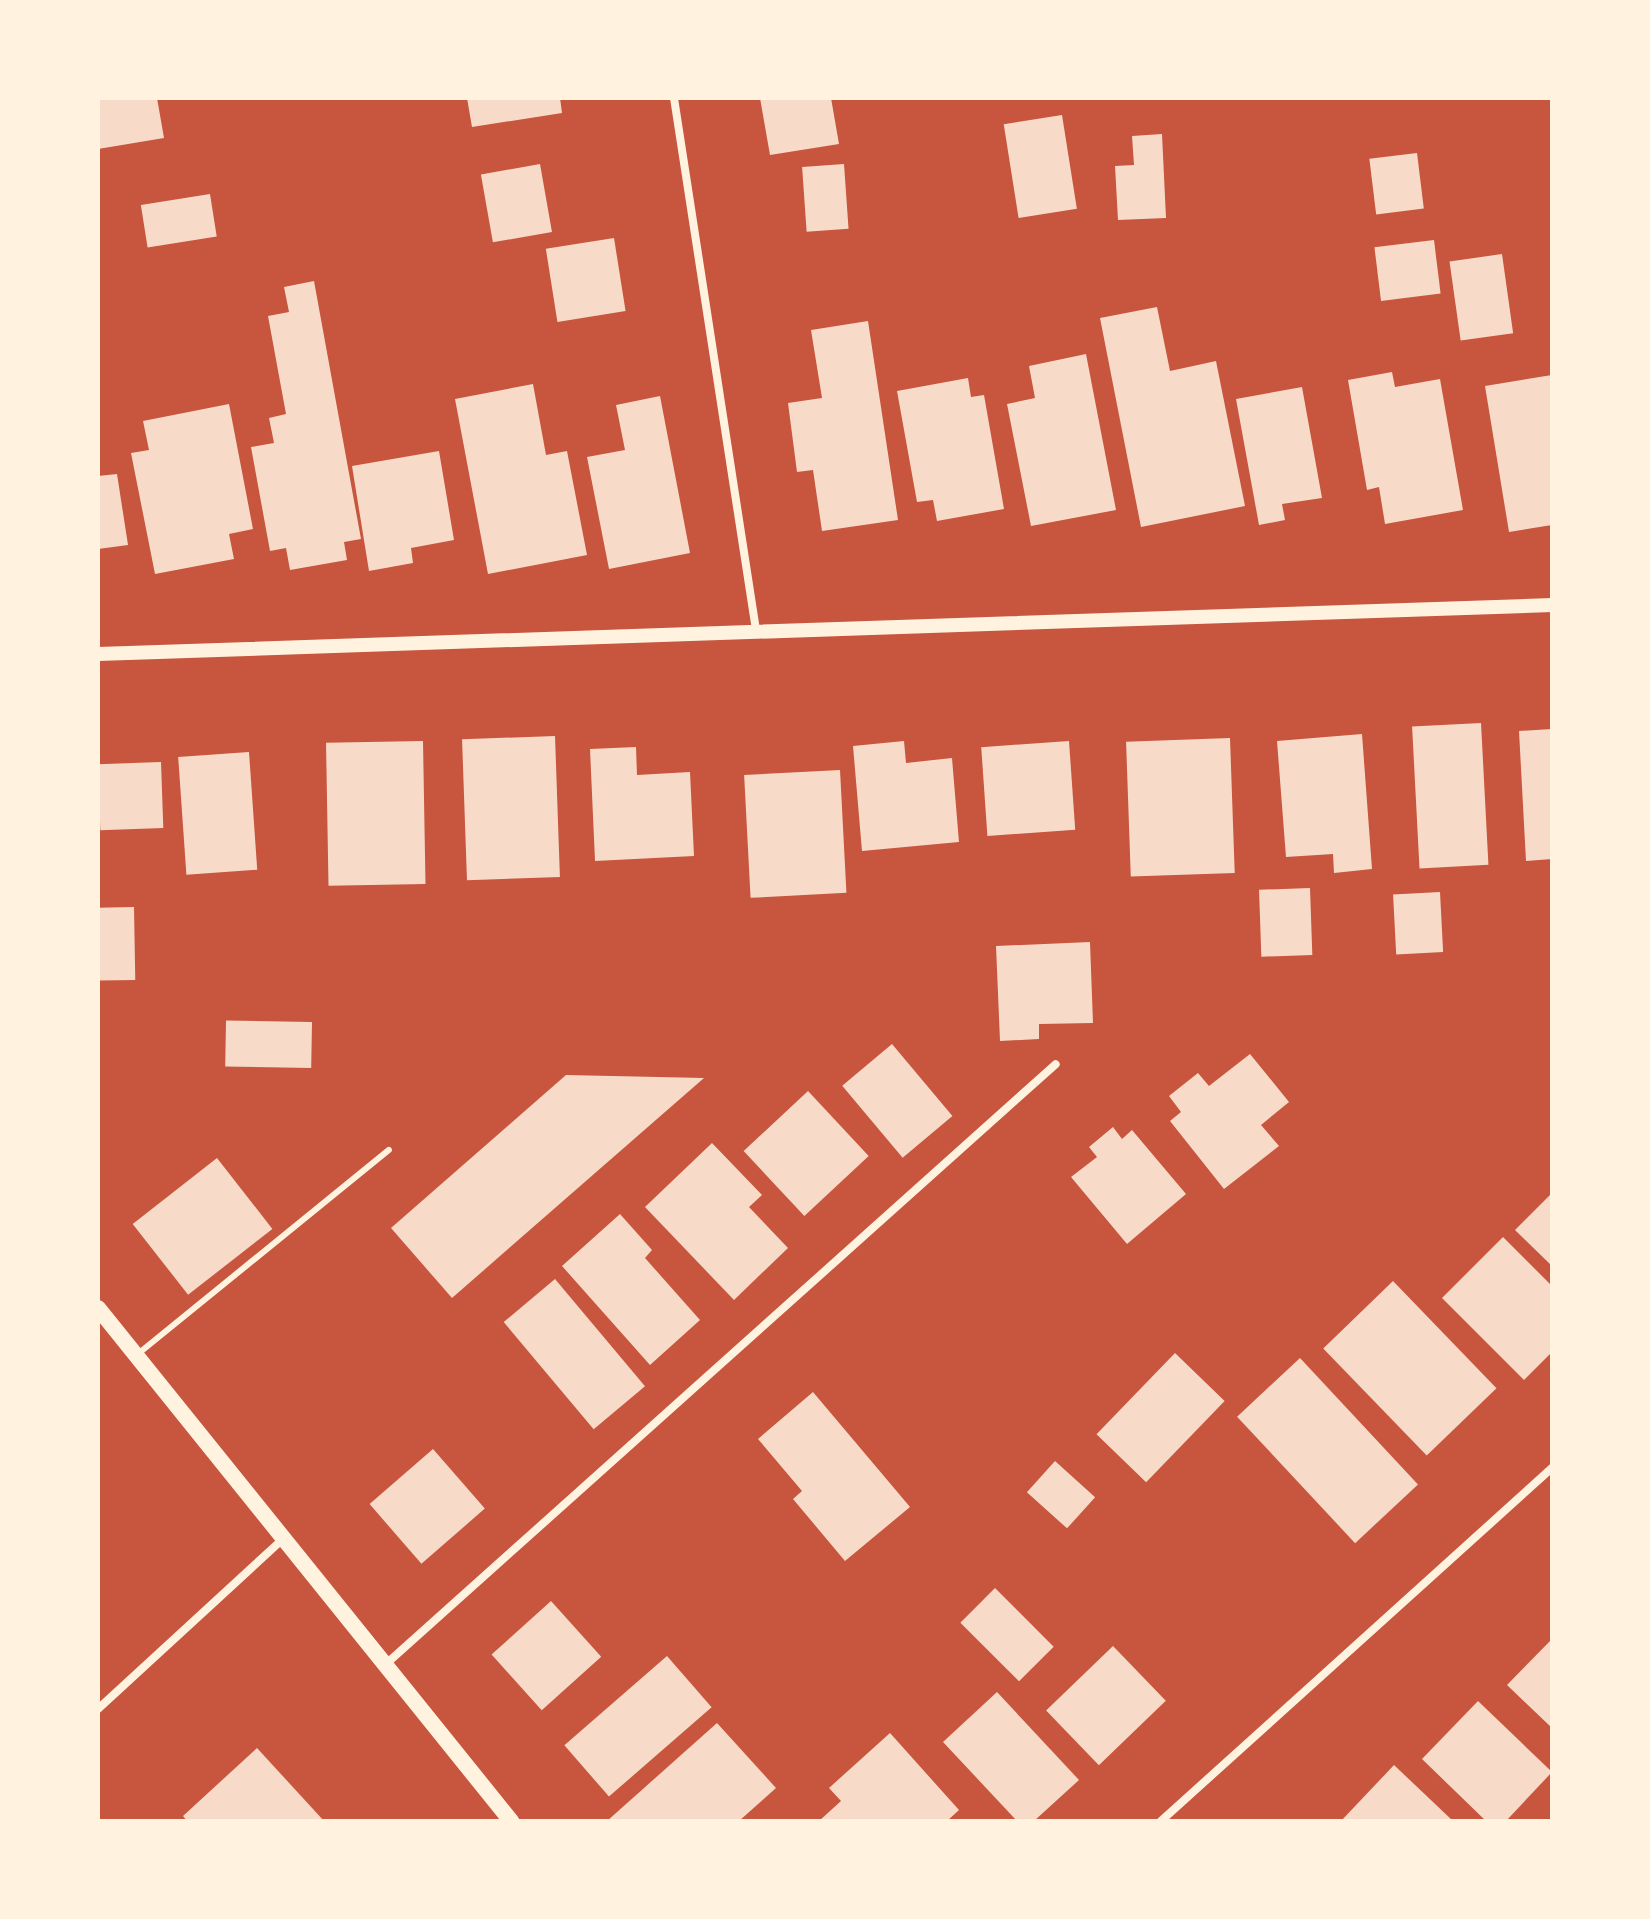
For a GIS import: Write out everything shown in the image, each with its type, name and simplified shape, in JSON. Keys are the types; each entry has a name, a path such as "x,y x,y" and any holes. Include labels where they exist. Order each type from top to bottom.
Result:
{"main road":[{"path":"98,1308 511,1821"}],"street":[{"path":"674,98 756,630"},
{"path":"98,654 1552,605"},
{"path":"386,1664 1056,1064"},
{"path":"1161,1821 1552,1468"},
{"path":"98,1709 283,1539"}],"lane":[{"path":"136,1356 389,1150"}],"building":[{"path":"98,98 157,98 164,138 98,149"},
{"path":"467,98 560,98 562,113 472,127"},
{"path":"760,98 831,98 839,144 770,155"},
{"path":"1062,115 1077,209 1019,218 1004,124"},
{"path":"1162,134 1166,218 1118,220 1115,166 1134,165 1132,136"},
{"path":"1417,153 1424,209 1376,214 1369,159"},
{"path":"540,164 552,232 493,242 481,174"},
{"path":"844,164 849,229 807,232 802,167"},
{"path":"210,194 217,236 148,247 141,205"},
{"path":"614,238 626,311 557,322 546,249"},
{"path":"1434,240 1441,294 1381,301 1374,247"},
{"path":"1502,254 1513,333 1461,341 1450,261"},
{"path":"314,281 361,539 344,542 347,560 290,570 286,548 270,551 251,447 274,443 269,418 286,414 268,316 289,312 284,287"},
{"path":"1157,307 1170,371 1216,361 1245,506 1141,527 1100,318"},
{"path":"868,321 898,520 822,531 813,470 797,472 788,403 822,398 811,330"},
{"path":"1086,354 1116,510 1031,526 1007,404 1035,398 1029,366"},
{"path":"1392,372 1395,387 1440,379 1463,510 1385,524 1379,487 1367,490 1348,380"},
{"path":"1552,375 1552,525 1509,532 1485,386"},
{"path":"968,378 971,397 984,395 1004,509 937,521 933,500 917,502 897,391"},
{"path":"533,384 546,455 567,451 587,555 488,574 455,399"},
{"path":"1302,387 1322,498 1282,504 1285,520 1259,525 1236,399"},
{"path":"660,396 690,553 609,569 587,457 625,450 616,405"},
{"path":"229,404 253,529 229,534 234,559 155,574 131,453 149,450 143,421"},
{"path":"439,451 454,540 411,548 413,563 369,571 352,466"},
{"path":"117,474 128,545 98,549 98,476"},
{"path":"1481,723 1488,865 1420,868 1412,727"},
{"path":"1552,729 1552,859 1526,861 1519,731"},
{"path":"1362,734 1372,869 1334,873 1333,854 1286,857 1277,741"},
{"path":"555,736 560,877 467,880 462,739"},
{"path":"1230,738 1235,873 1131,877 1126,742"},
{"path":"423,741 425,884 329,886 326,743"},
{"path":"904,741 906,763 952,758 959,842 862,851 853,746"},
{"path":"1069,741 1075,830 987,836 981,747"},
{"path":"636,747 637,775 690,772 694,856 595,861 590,749"},
{"path":"249,752 257,870 186,875 178,757"},
{"path":"161,762 163,828 100,830 98,764"},
{"path":"840,770 846,893 751,898 744,775"},
{"path":"1310,888 1312,955 1261,957 1259,890"},
{"path":"1440,892 1443,952 1396,954 1393,894"},
{"path":"134,907 135,980 99,981 98,908"},
{"path":"1090,942 1093,1023 1039,1024 1039,1039 1000,1041 996,946"},
{"path":"226,1020 312,1022 311,1068 225,1066"},
{"path":"892,1044 952,1116 903,1158 842,1086"},
{"path":"1250,1054 1289,1102 1261,1125 1279,1146 1224,1189 1170,1121 1181,1112 1169,1096 1198,1073 1209,1086"},
{"path":"566,1075 704,1078 452,1298 391,1228"},
{"path":"808,1091 869,1156 804,1216 744,1151"},
{"path":"1113,1127 1122,1139 1132,1130 1186,1194 1127,1244 1071,1177 1097,1157 1089,1147"},
{"path":"712,1143 762,1195 749,1207 788,1248 734,1300 645,1207"},
{"path":"217,1158 272,1229 188,1295 133,1224"},
{"path":"1552,1193 1552,1266 1515,1230"},
{"path":"620,1214 652,1250 645,1258 700,1320 650,1365 562,1266"},
{"path":"1503,1237 1552,1286 1552,1352 1524,1380 1442,1298"},
{"path":"555,1279 645,1386 594,1429 504,1322"},
{"path":"1393,1281 1497,1388 1427,1456 1323,1348"},
{"path":"1175,1353 1225,1401 1146,1482 1097,1434"},
{"path":"1300,1358 1418,1485 1355,1543 1237,1417"},
{"path":"813,1392 910,1507 845,1561 793,1499 802,1491 758,1439"},
{"path":"433,1449 485,1509 421,1564 370,1504"},
{"path":"1055,1461 1095,1497 1067,1528 1027,1492"},
{"path":"995,1588 1054,1647 1019,1681 960,1623"},
{"path":"551,1601 601,1657 542,1710 492,1655"},
{"path":"1552,1639 1552,1728 1507,1685"},
{"path":"1113,1646 1166,1701 1099,1765 1046,1711"},
{"path":"667,1656 712,1707 609,1797 564,1745"},
{"path":"997,1692 1079,1780 1034,1821 1017,1821 943,1742"},
{"path":"1478,1701 1552,1772 1506,1821 1486,1821 1422,1759"},
{"path":"717,1723 776,1788 739,1821 607,1821"},
{"path":"890,1733 959,1810 947,1821 819,1821 841,1801 829,1788"},
{"path":"257,1748 324,1821 187,1821 183,1816"},
{"path":"1394,1765 1453,1821 1341,1821"}]}
